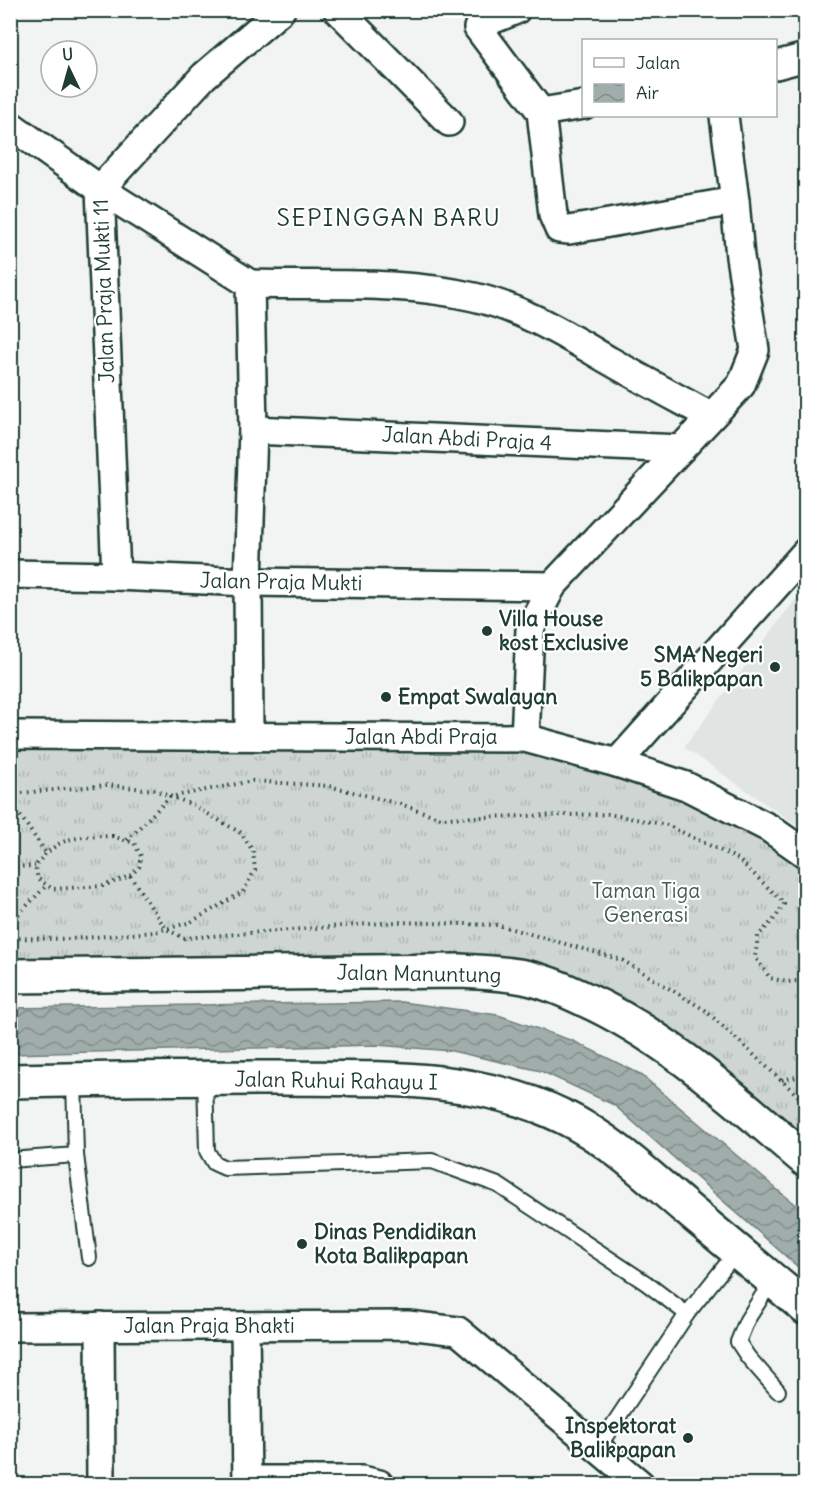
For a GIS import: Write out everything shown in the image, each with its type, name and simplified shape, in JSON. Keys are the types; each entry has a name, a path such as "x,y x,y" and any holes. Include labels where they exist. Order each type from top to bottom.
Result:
{"street":[{"name":"Jalan Praja Mukti 11","path":"116,576 100,189 204,76 280,10"},
{"path":"338,10 448,122"},
{"path":"474,20 489,21 516,10"},
{"path":"474,20 541,112 553,215 559,229 569,230 735,201"},
{"path":"777,65 806,57"},
{"path":"541,112 582,105"},
{"path":"525,738 530,629 552,586 741,385 755,350 740,257 724,117"},
{"path":"10,125 100,189 250,284 420,288 474,297 520,312 710,416"},
{"path":"249,735 248,582 254,430 250,284"},
{"name":"Jalan Abdi Praja 4","path":"254,430 681,449"},
{"path":"617,763 806,552"},
{"name":"Jalan Praja Mukti","path":"10,574 248,582 552,586"},
{"name":"Jalan Abdi Praja","path":"10,735 525,738 617,763 686,786 769,828 806,854"},
{"name":"Jalan Manuntung","path":"10,976 460,971 526,977 560,988 619,1015 713,1081 806,1160"},
{"name":"Jalan Ruhui Rahayu I","path":"10,1081 205,1078 391,1079 437,1082 482,1089 562,1116 609,1143 806,1308"},
{"name":"Jalan Praja Bhakti","path":"10,1327 408,1325 458,1331 640,1485"},
{"path":"100,1326 100,1485"},
{"path":"245,1326 247,1482 362,1480 379,1485"}],"lane":[{"path":"205,1078 207,1151 214,1163 225,1168 432,1161 498,1185 646,1283 687,1314"},
{"path":"74,1080 76,1155 88,1258"},
{"path":"10,1160 76,1155"},
{"path":"597,1449 687,1314 737,1251"},
{"path":"773,1279 747,1320 738,1342 778,1391"}],"path":[{"path":"127,840 170,797 252,781 328,786 400,804 441,818 608,814 667,825 738,859 780,899 784,904 776,917 758,936 755,957 770,978 787,982 806,980"},
{"path":"10,794 107,784 154,790 191,804 241,833 253,851 255,870 243,892 191,922 166,929 70,939 10,938"},
{"path":"10,801 46,853"},
{"path":"10,867 35,866 59,842 86,837 112,836 127,840 134,843 141,856 139,867 130,876 103,886 53,889 38,879 35,866"},
{"path":"130,876 166,929"},
{"path":"10,923 47,885"},
{"path":"782,1080 806,1075"}],"shaded area":[{"name":"SMA Negeri 5 Balikpapan","path":"805,587 806,831 684,747"}],"green space":[{"name":"Taman Tiga Generasi","path":"11,741 534,748 694,795 805,866 805,1172 630,1024 548,985 11,968"}],"water":[{"path":"401,1002 498,1015 573,1041 640,1074 805,1213 805,1273 614,1105 541,1071 452,1051 377,1045 11,1054 11,1008"}],"place":[{"name":"Villa House kost Exclusive","path":"487,631"},
{"name":"SMA Negeri 5 Balikpapan","path":"775,667"},
{"name":"Empat Swalayan","path":"386,697"},
{"name":"Dinas Pendidikan Kota Balikpapan","path":"302,1244"},
{"name":"Inspektorat Balikpapan","path":"688,1438"}],"district":[{"name":"SEPINGGAN BARU","path":"389,218"}]}
